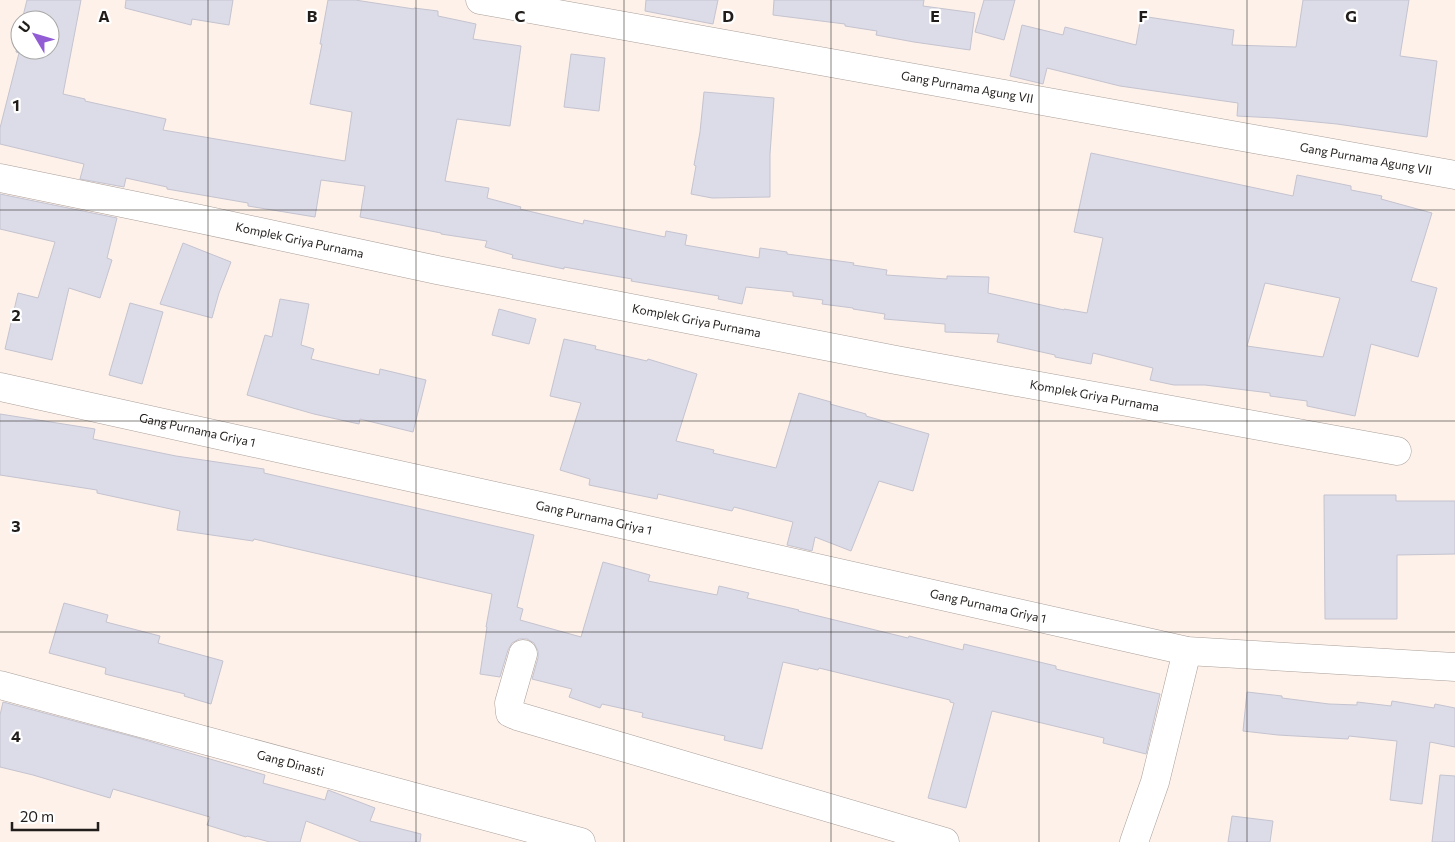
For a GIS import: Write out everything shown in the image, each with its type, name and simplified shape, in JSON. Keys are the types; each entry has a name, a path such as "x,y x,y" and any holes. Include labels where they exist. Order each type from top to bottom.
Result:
{"street":[{"name":"Gang Purnama Agung VII","path":"480,0 1455,175"},
{"name":"Komplek Griya Purnama","path":"0,178 436,270 866,355 1397,451"},
{"name":"Gang Purnama Griya 1","path":"0,387 1187,651 1455,668"},
{"path":"1134,842 1155,782 1187,651"},
{"path":"523,654 509,703 510,713 945,842"},
{"name":"Gang Dinasti","path":"0,685 581,842"}],"building":[{"path":"27,0 81,0 63,94 85,99 85,101 166,119 163,130 345,161 352,112 310,104 322,44 320,44 328,0 355,0 438,11 438,16 476,24 473,39 521,46 510,126 457,119 445,181 489,188 487,198 521,207 520,209 583,224 584,220 665,237 666,231 687,235 685,245 759,258 760,248 887,270 886,275 947,279 947,276 989,277 988,293 1064,310 1087,313 1103,238 1074,232 1091,153 1293,196 1297,175 1351,186 1351,190 1382,196 1381,199 1432,213 1411,281 1437,288 1418,357 1371,344 1355,416 1307,406 1307,401 1270,396 1270,393 1205,385 1174,385 1150,380 1153,368 1093,353 1091,364 1055,357 1055,355 997,342 999,334 945,332 945,324 884,319 885,314 822,304 823,300 793,296 793,292 746,287 742,304 718,299 719,296 512,258 513,255 485,247 487,241 441,234 360,217 365,186 321,180 315,217 248,206 248,203 167,189 167,187 126,178 124,187 80,179 84,164 0,144 0,128 17,60 60,60 60,10 24,10","holes":["1265,283 1340,298 1323,357 1247,346"]},
{"path":"126,0 233,0 229,25 192,19 191,25 125,8"},
{"path":"646,0 718,0 713,24 645,11"},
{"path":"774,0 924,0 923,6 975,13 970,50 876,35 877,31 845,26 845,24 773,15"},
{"path":"984,0 1015,0 1004,40 975,32"},
{"path":"1303,0 1409,0 1400,56 1437,61 1427,137 1337,124 1237,116 1238,103 1120,86 1047,68 1043,84 1010,76 1022,25 1063,35 1065,27 1136,45 1141,16 1234,30 1232,45 1296,47"},
{"path":"571,54 605,58 599,111 564,107"},
{"path":"704,92 774,98 770,154 770,197 712,198 691,194"},
{"path":"0,194 117,218 107,258 112,260 100,298 69,288 52,360 5,349 18,293 38,298 55,242 0,229"},
{"path":"183,243 231,262 212,318 160,304"},
{"path":"280,299 309,304 301,345 314,349 311,359 379,375 380,369 426,380 413,432 360,419 359,424 314,414 247,395 265,335 272,337"},
{"path":"130,303 163,312 142,384 109,375"},
{"path":"499,309 536,319 529,344 492,335"},
{"path":"564,339 596,346 595,349 647,361 648,359 697,374 676,441 714,450 713,453 776,468 799,393 866,414 866,416 929,434 913,491 879,481 851,551 815,537 812,551 787,545 793,522 734,507 732,511 658,494 657,499 589,485 590,479 560,470 581,403 550,396"},
{"path":"0,414 95,429 93,439 176,456 264,469 264,473 534,535 517,607 523,609 520,620 581,637 603,562 650,575 648,581 717,595 719,586 749,593 747,598 908,638 909,636 963,650 964,644 1160,694 1146,754 1103,743 1104,738 992,711 966,808 928,798 954,703 950,702 950,700 819,668 818,670 783,662 762,749 724,740 725,736 642,717 643,713 602,704 600,708 569,697 572,689 532,679 538,651 534,643 527,639 519,639 512,643 500,677 480,674 492,594 254,539 253,541 177,530 180,511 97,493 97,490 0,475"},
{"path":"1324,495 1396,495 1396,501 1455,501 1455,554 1397,555 1397,619 1325,619"},
{"path":"64,603 108,615 106,622 160,636 158,643 223,661 211,704 184,696 185,694 105,674 106,668 49,653"},
{"path":"1247,692 1329,704 1357,705 1357,702 1391,706 1392,701 1434,708 1435,704 1455,708 1455,747 1430,742 1422,804 1390,800 1397,741 1349,736 1348,739 1243,731"},
{"path":"3,702 138,738 265,775 263,783 325,800 328,790 375,808 370,821 421,834 420,842 361,842 306,821 300,842 270,842 207,825 210,817 113,789 110,798 0,767 0,715"},
{"path":"1440,775 1455,776 1455,842 1432,842"},
{"path":"1232,816 1273,821 1270,842 1228,842"}]}
